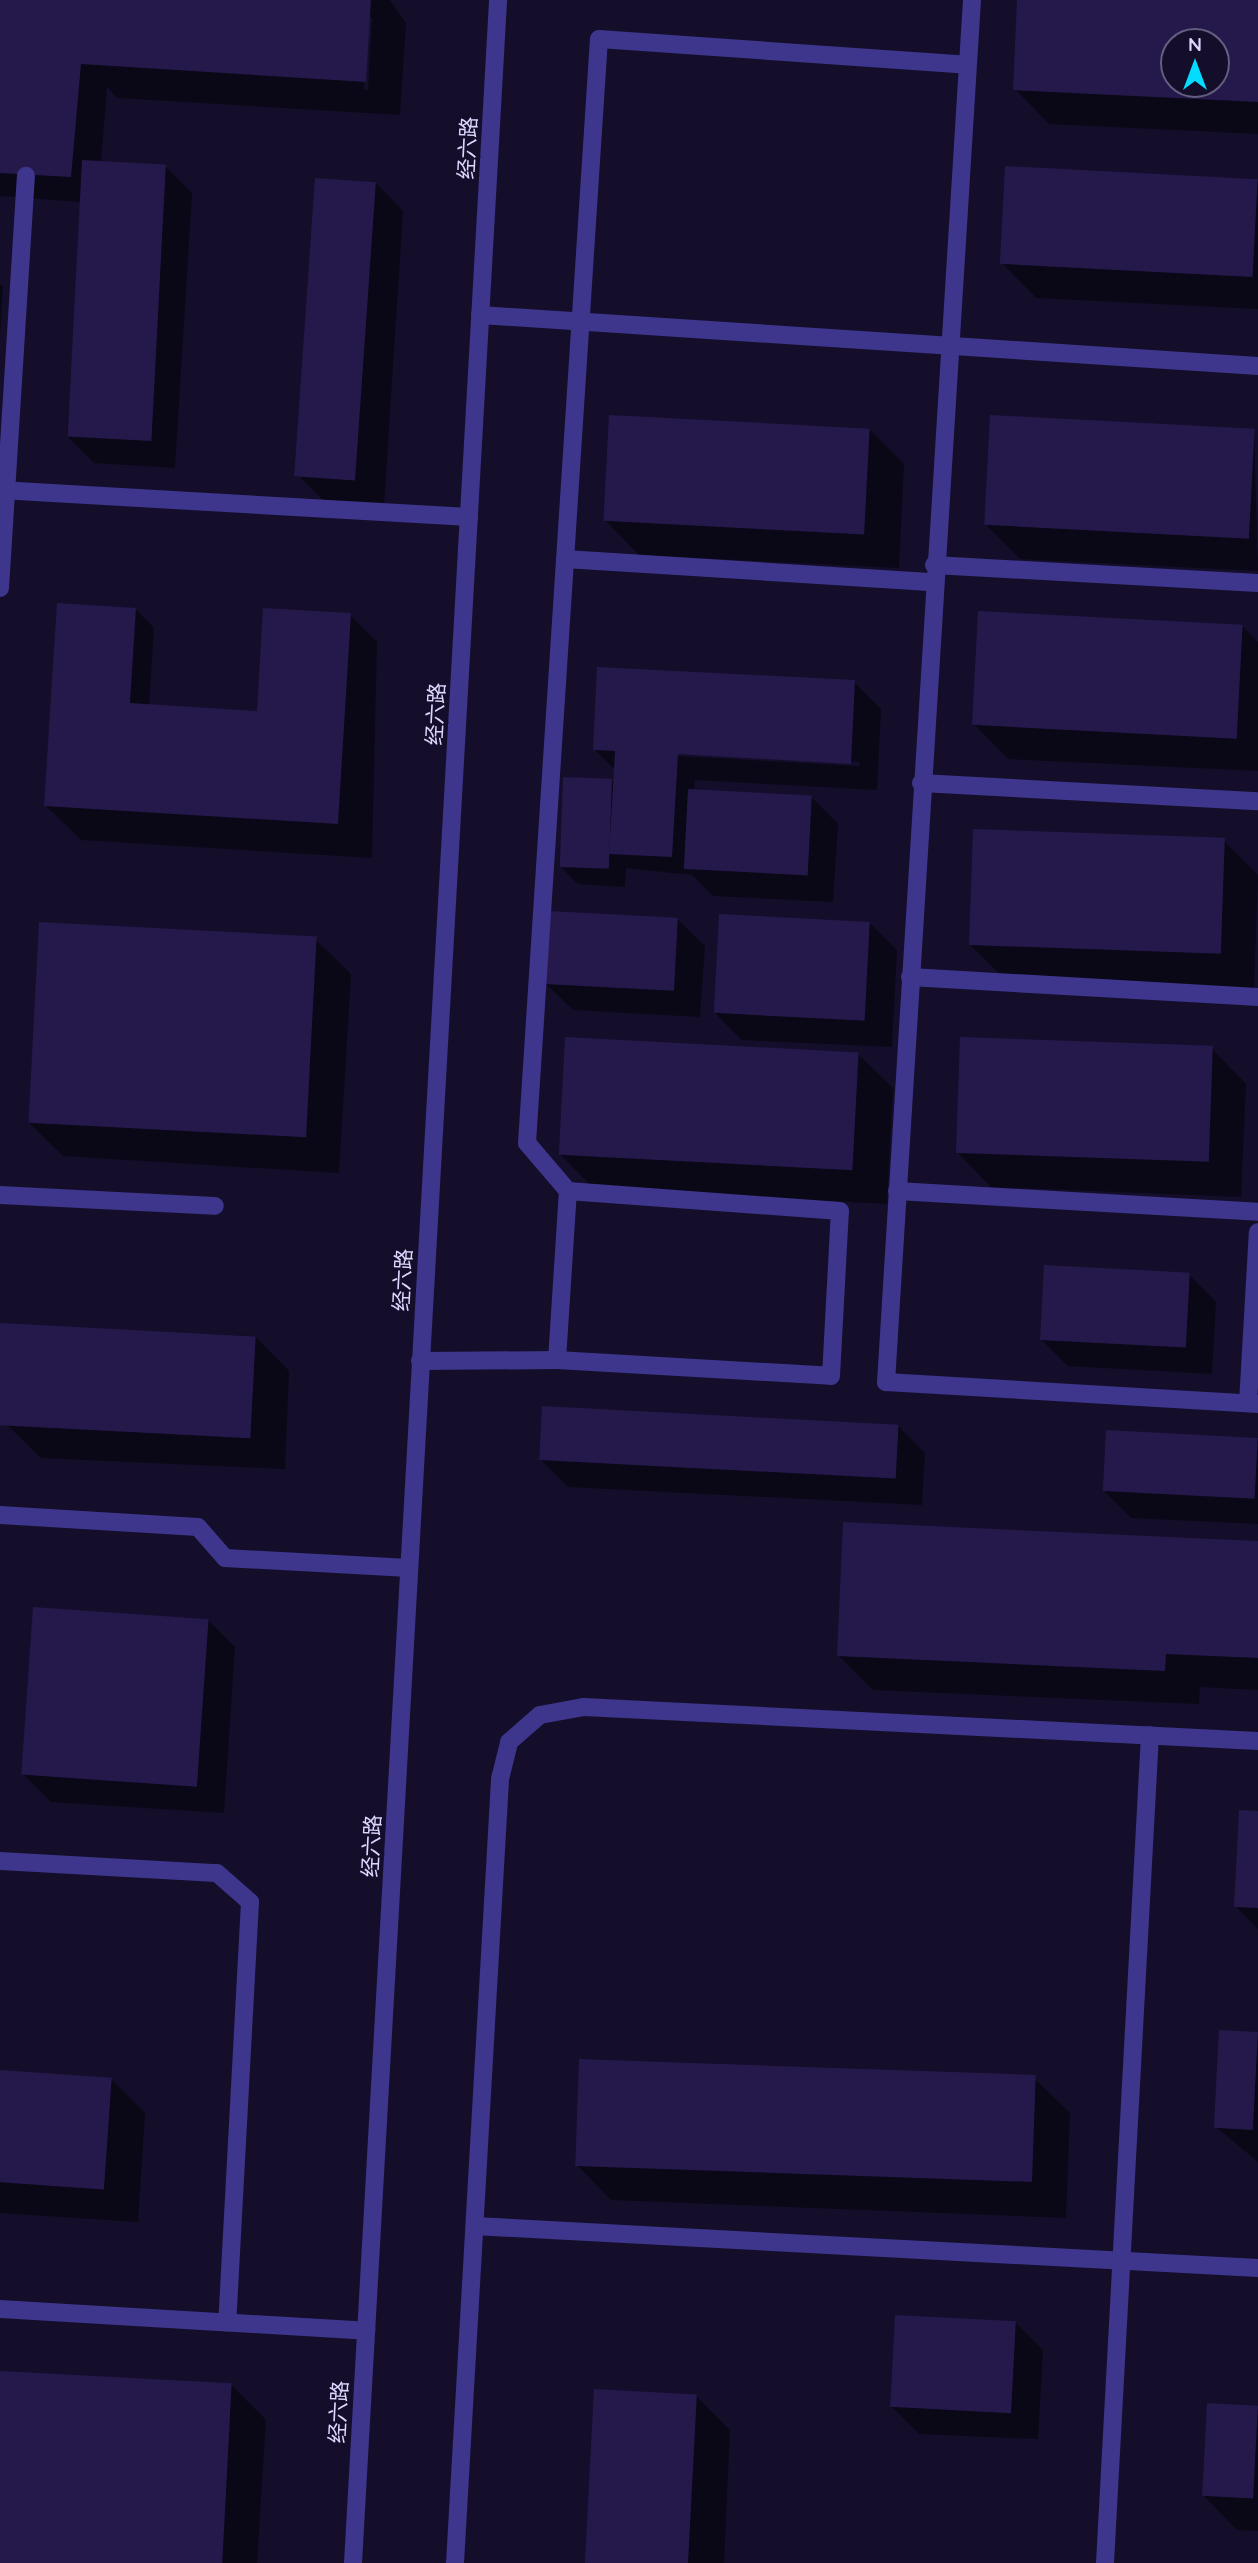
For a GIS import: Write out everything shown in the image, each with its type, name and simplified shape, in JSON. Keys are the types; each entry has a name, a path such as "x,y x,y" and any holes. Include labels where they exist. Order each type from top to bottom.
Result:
{"street":[{"name":"经六路","path":"353,2563 498,0"},
{"path":"972,0 947,345 886,1382 1253,1404 1258,1233"},
{"path":"557,1360 568,1191 527,1143 599,39 967,65"},
{"path":"0,588 3,490 26,176"},
{"path":"480,315 1258,366"},
{"path":"3,490 469,517"},
{"path":"565,559 1258,583"},
{"path":"921,783 1258,801"},
{"path":"910,977 1258,997"},
{"path":"421,1361 557,1360 831,1376 840,1212 568,1191"},
{"path":"897,1191 1258,1212"},
{"path":"0,1195 215,1206"},
{"path":"0,1515 198,1527 225,1558 409,1568"},
{"path":"455,2563 500,1779 509,1742 540,1715 584,1707 1258,1741"},
{"path":"1105,2563 1150,1735"},
{"path":"0,1861 217,1873 250,1902 227,2322"},
{"path":"475,2226 1258,2268"},
{"path":"0,2309 366,2331"}],"building":[{"path":"0,0 371,0 366,82 81,64 71,177 0,173"},
{"path":"1017,0 1258,0 1258,102 1176,98 1230,98 1230,28 1160,28 1160,97 1013,90"},
{"path":"82,160 166,164 151,441 68,437"},
{"path":"1005,166 1258,179 1253,277 1000,264"},
{"path":"315,178 376,182 355,481 294,476"},
{"path":"609,415 870,429 864,535 603,521"},
{"path":"990,415 1255,429 1249,539 984,525"},
{"path":"57,603 136,608 130,703 257,711 263,608 351,613 338,824 44,806"},
{"path":"978,611 1243,625 1237,739 972,725"},
{"path":"597,667 855,680 851,764 678,754 672,857 609,854 615,751 593,750"},
{"path":"563,777 612,779 609,869 560,867"},
{"path":"688,789 812,795 808,875 684,869"},
{"path":"973,829 1225,838 1221,954 969,945"},
{"path":"548,911 678,918 674,991 544,984"},
{"path":"719,914 870,922 865,1021 714,1013"},
{"path":"39,922 317,937 306,1137 28,1123"},
{"path":"565,1037 859,1052 852,1170 559,1155"},
{"path":"960,1037 1213,1046 1209,1162 956,1153"},
{"path":"1044,1265 1190,1273 1186,1348 1040,1340"},
{"path":"0,1323 256,1336 250,1438 0,1425"},
{"path":"542,1406 899,1425 896,1479 539,1460"},
{"path":"1106,1430 1258,1438 1255,1499 1103,1491"},
{"path":"843,1522 1258,1541 1258,1658 1166,1654 1165,1671 837,1656"},
{"path":"33,1607 209,1619 197,1787 21,1775"},
{"path":"1239,1810 1258,1811 1258,1908 1234,1907"},
{"path":"1219,2030 1258,2032 1253,2130 1214,2128"},
{"path":"579,2059 1036,2075 1032,2182 575,2166"},
{"path":"0,2070 112,2078 104,2190 0,2182"},
{"path":"895,2315 1016,2321 1011,2413 890,2407"},
{"path":"0,2371 232,2383 222,2563 0,2563"},
{"path":"594,2389 697,2394 688,2563 585,2563"},
{"path":"1207,2403 1258,2406 1253,2499 1202,2496"}]}
